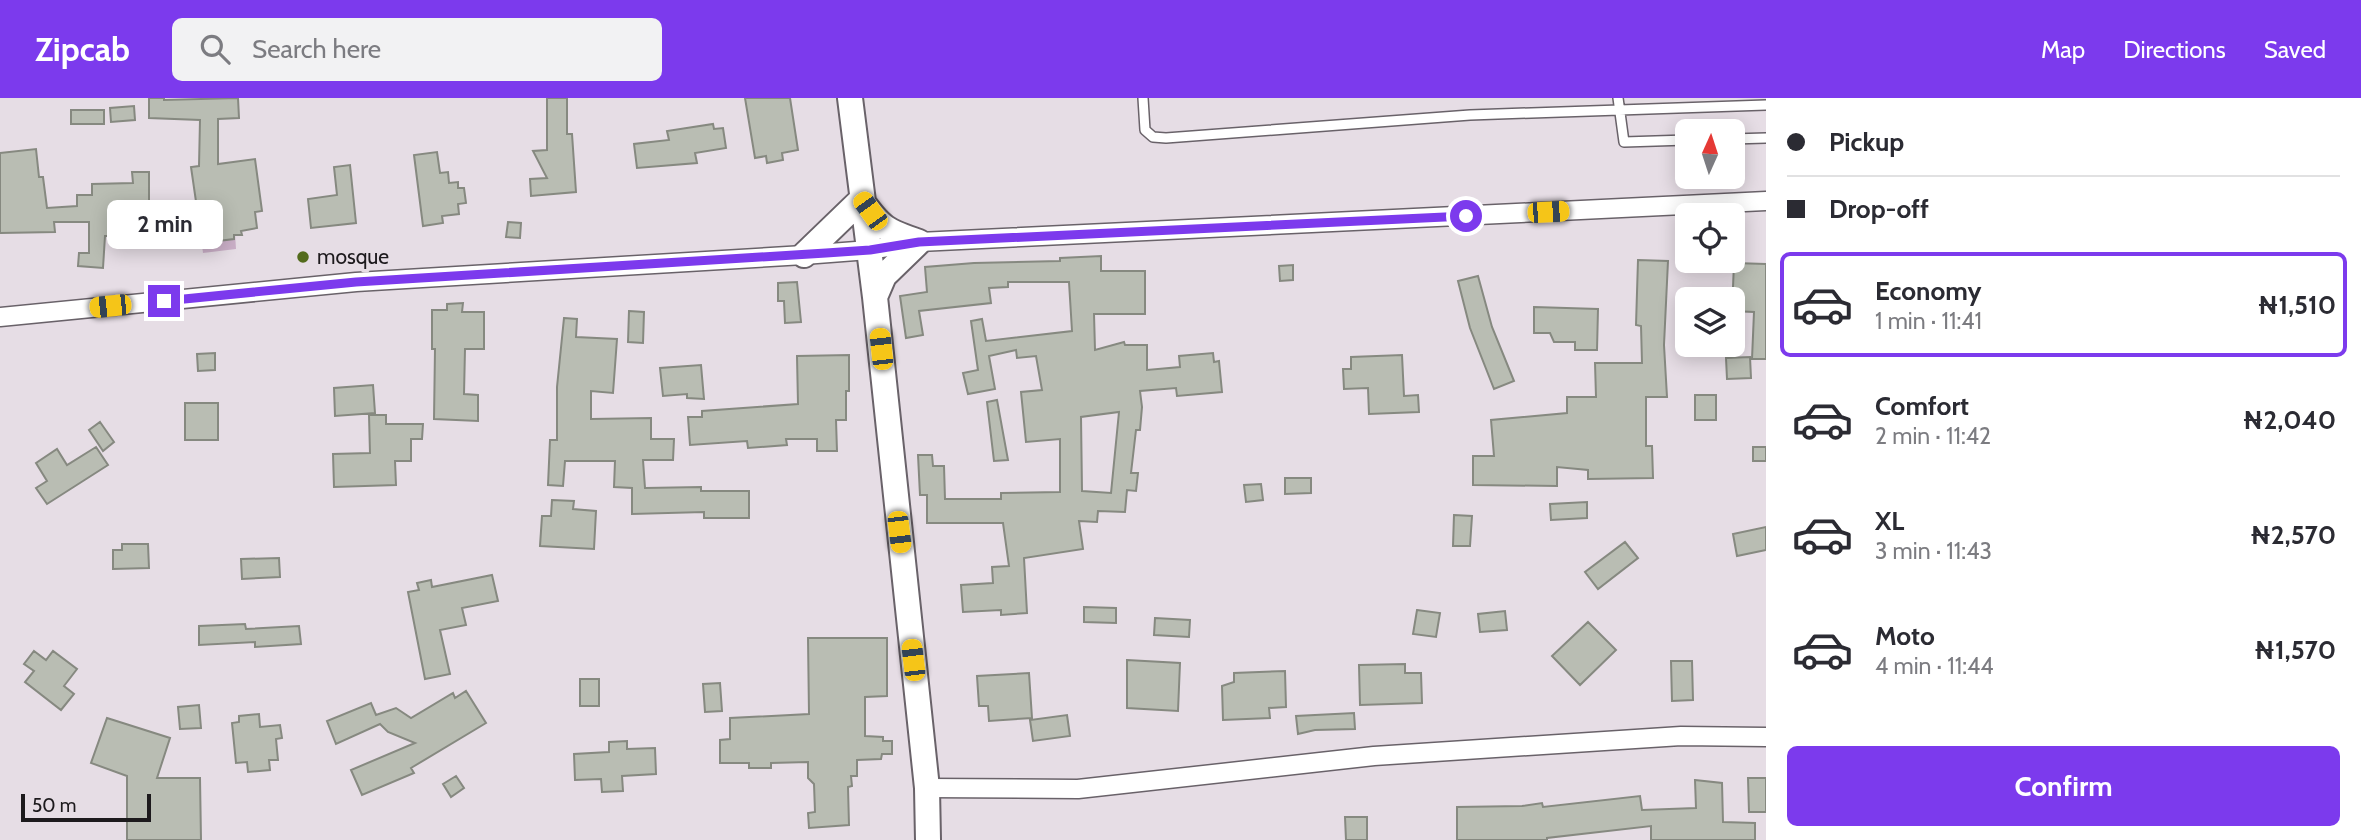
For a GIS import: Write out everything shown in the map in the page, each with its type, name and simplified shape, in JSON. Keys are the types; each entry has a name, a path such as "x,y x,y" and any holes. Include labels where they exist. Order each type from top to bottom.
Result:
{"main road":[{"path":"850,98 861,200 870,250 928,788 928,840"},
{"path":"861,200 878,223 896,234 919,242 884,276 875,297"},
{"path":"804,254 861,200"}],"street":[{"path":"0,317 356,282 870,250 919,242 1766,201"},
{"path":"928,788 1079,789 1374,756 1681,736 1766,737"}],"lane":[{"path":"1143,98 1145,130 1153,137 1166,138 1470,116 1766,105"},
{"path":"1618,98 1624,142 1675,140"},
{"path":"1745,139 1766,138"}],"shaded area":[{"path":"235,234 236,249 203,253 201,238"}],"building":[{"path":"149,98 238,98 239,118 218,119 218,164 255,159 262,211 255,212 257,228 241,231 242,235 234,235 234,239 202,243 191,167 199,166 200,120 149,118"},
{"path":"547,98 567,98 567,134 572,134 576,192 531,196 530,179 547,178 533,151 547,150"},
{"path":"745,98 790,98 798,150 782,153 783,160 767,163 766,156 755,158"},
{"path":"134,106 135,120 111,122 110,108"},
{"path":"71,110 104,110 104,124 71,124"},
{"path":"713,124 714,129 723,128 726,148 695,153 697,163 637,168 634,144 669,140 667,131"},
{"path":"36,149 39,177 43,177 47,208 77,206 77,195 92,195 92,184 133,183 132,172 149,172 149,211 162,210 162,231 148,231 147,216 117,217 117,236 105,236 103,268 78,266 79,253 89,253 89,222 54,222 55,232 0,233 0,153"},
{"path":"437,152 440,173 448,172 449,183 458,182 458,188 464,188 466,203 458,204 459,214 442,216 443,223 423,226 414,155"},
{"path":"350,165 356,223 311,228 308,199 337,195 334,167"},
{"path":"508,222 521,223 520,238 506,237"},
{"path":"1101,256 1101,271 1145,271 1145,314 1094,314 1095,350 1124,342 1125,345 1147,345 1147,370 1180,367 1179,356 1213,353 1214,362 1219,361 1222,392 1177,396 1176,388 1140,391 1140,430 1136,430 1131,473 1138,473 1136,491 1127,490 1125,512 1098,511 1097,522 1079,521 1083,549 1024,558 1027,613 1001,615 1001,610 963,612 961,585 993,583 992,567 1009,566 1003,523 927,523 927,495 920,495 918,455 932,455 933,466 944,466 945,499 1001,499 1001,493 1060,492 1060,439 1026,442 1021,392 1042,390 1036,356 1017,358 1016,350 989,356 995,389 968,394 963,373 978,370 971,321 982,319 986,341 1072,331 1069,282 1008,282 1008,287 989,288 991,303 919,311 923,335 906,338 900,296 927,292 925,267 1060,261 1060,258","holes":["1119,412 1111,493 1082,491 1081,417"]},
{"path":"1638,260 1668,261 1664,345 1667,397 1646,397 1646,446 1652,446 1653,478 1588,479 1588,470 1557,467 1557,486 1473,485 1473,456 1494,456 1491,420 1567,413 1567,397 1596,397 1595,363 1642,363 1641,326 1636,325"},
{"path":"1745,263 1766,264 1766,359 1752,359 1754,312 1745,312 1745,287 1733,287 1734,273 1745,273"},
{"path":"1293,265 1293,280 1280,281 1279,266"},
{"path":"1478,276 1492,327 1514,381 1494,389 1470,328 1458,281"},
{"path":"797,282 801,322 785,323 784,301 778,301 778,283"},
{"path":"463,303 462,312 484,312 484,349 465,349 464,394 478,395 478,421 434,419 435,349 432,349 432,310 447,310 447,304"},
{"path":"1534,307 1598,309 1597,350 1575,350 1575,342 1554,342 1550,333 1534,333"},
{"path":"629,311 644,312 643,343 628,342"},
{"path":"564,318 577,319 576,337 617,339 613,393 591,391 591,419 651,418 651,439 674,439 673,460 643,460 645,488 701,487 701,491 749,491 749,518 704,518 704,512 632,514 632,488 614,487 615,461 565,461 563,486 548,485 550,440 557,440 557,387"},
{"path":"215,353 215,370 198,371 197,354"},
{"path":"849,355 846,420 836,420 837,451 817,451 817,439 786,439 787,445 748,448 747,441 690,445 688,417 702,417 702,411 798,404 797,356"},
{"path":"1402,355 1404,396 1418,395 1419,412 1369,414 1368,388 1344,389 1343,369 1351,369 1351,357"},
{"path":"1750,357 1751,378 1727,379 1726,358"},
{"path":"701,365 704,399 687,398 687,394 663,396 660,368"},
{"path":"373,385 375,413 335,416 334,388"},
{"path":"1695,395 1716,395 1716,420 1695,420"},
{"path":"997,400 1008,460 994,461 987,402"},
{"path":"185,403 218,403 218,440 185,440"},
{"path":"369,415 386,415 386,424 423,424 422,439 411,439 411,461 395,461 396,485 334,487 333,454 370,453"},
{"path":"100,422 114,442 103,451 89,430"},
{"path":"96,447 108,465 47,504 36,488 47,481 36,463 57,449 67,465"},
{"path":"1753,447 1766,447 1766,461 1753,461"},
{"path":"1285,478 1311,478 1311,493 1285,494"},
{"path":"1261,484 1263,500 1246,502 1244,485"},
{"path":"552,500 574,501 573,509 596,511 594,549 540,546 542,516 551,516"},
{"path":"1587,502 1587,518 1551,520 1550,504"},
{"path":"1454,515 1472,516 1470,546 1453,546"},
{"path":"1766,527 1766,550 1737,556 1733,534"},
{"path":"1625,542 1638,558 1598,589 1585,572"},
{"path":"122,544 148,544 149,568 113,569 113,550 122,550"},
{"path":"279,558 280,577 242,579 241,559"},
{"path":"492,575 498,601 462,608 466,625 440,630 450,674 425,679 408,592 419,590 417,583 431,580 432,587"},
{"path":"1084,607 1116,608 1116,623 1084,622"},
{"path":"1417,610 1440,613 1436,637 1413,634"},
{"path":"1505,611 1507,630 1480,632 1478,614"},
{"path":"1155,618 1190,620 1189,637 1154,635"},
{"path":"1588,622 1616,650 1580,685 1552,656"},
{"path":"245,624 246,629 299,626 301,644 255,647 255,642 199,645 199,626"},
{"path":"808,638 887,638 887,696 865,697 865,736 883,737 883,741 892,741 892,754 882,754 881,759 857,760 857,776 851,776 852,786 848,787 849,825 809,828 808,813 815,812 814,784 808,778 808,762 771,763 771,768 749,768 749,763 720,763 720,740 730,739 730,718 809,714"},
{"path":"34,651 46,660 53,651 77,669 64,686 74,694 61,710 25,682 34,671 24,664"},
{"path":"1127,660 1180,663 1178,711 1127,708"},
{"path":"1671,661 1692,661 1693,700 1672,701"},
{"path":"1405,664 1405,673 1421,673 1422,703 1360,705 1359,665"},
{"path":"1285,671 1286,707 1269,708 1270,718 1223,720 1222,686 1234,682 1234,673"},
{"path":"1029,673 1032,718 989,721 988,706 979,706 977,676"},
{"path":"580,679 599,679 599,706 580,706"},
{"path":"720,683 722,711 705,712 703,684"},
{"path":"466,691 486,723 411,768 414,773 362,795 351,770 415,743 388,732 380,724 336,744 327,721 371,703 376,715 396,708 411,718 453,693 455,698"},
{"path":"199,705 201,728 180,729 178,707"},
{"path":"1354,713 1355,729 1315,730 1298,734 1296,716"},
{"path":"259,714 260,727 280,725 282,738 276,739 278,760 269,760 270,770 248,772 247,762 236,763 232,723 239,722 239,716"},
{"path":"1067,715 1070,736 1033,741 1030,720"},
{"path":"107,718 170,738 157,778 200,778 201,840 127,840 127,776 91,763"},
{"path":"627,741 627,749 655,748 656,774 622,776 623,791 602,792 601,779 575,780 574,754 609,752 609,742"},
{"path":"456,776 464,788 451,797 443,784"},
{"path":"1748,778 1766,778 1766,812 1749,812"},
{"path":"1695,780 1722,783 1723,822 1755,823 1755,840 1651,840 1651,826 1547,840 1457,840 1457,807 1542,803 1543,807 1640,796 1642,810 1696,808"},
{"path":"1345,817 1367,817 1367,840 1346,840"}],"place":[{"name":"mosque","path":"303,257"}],"route":[{"path":"164,301 356,282 870,250 919,242 1466,216"}]}
